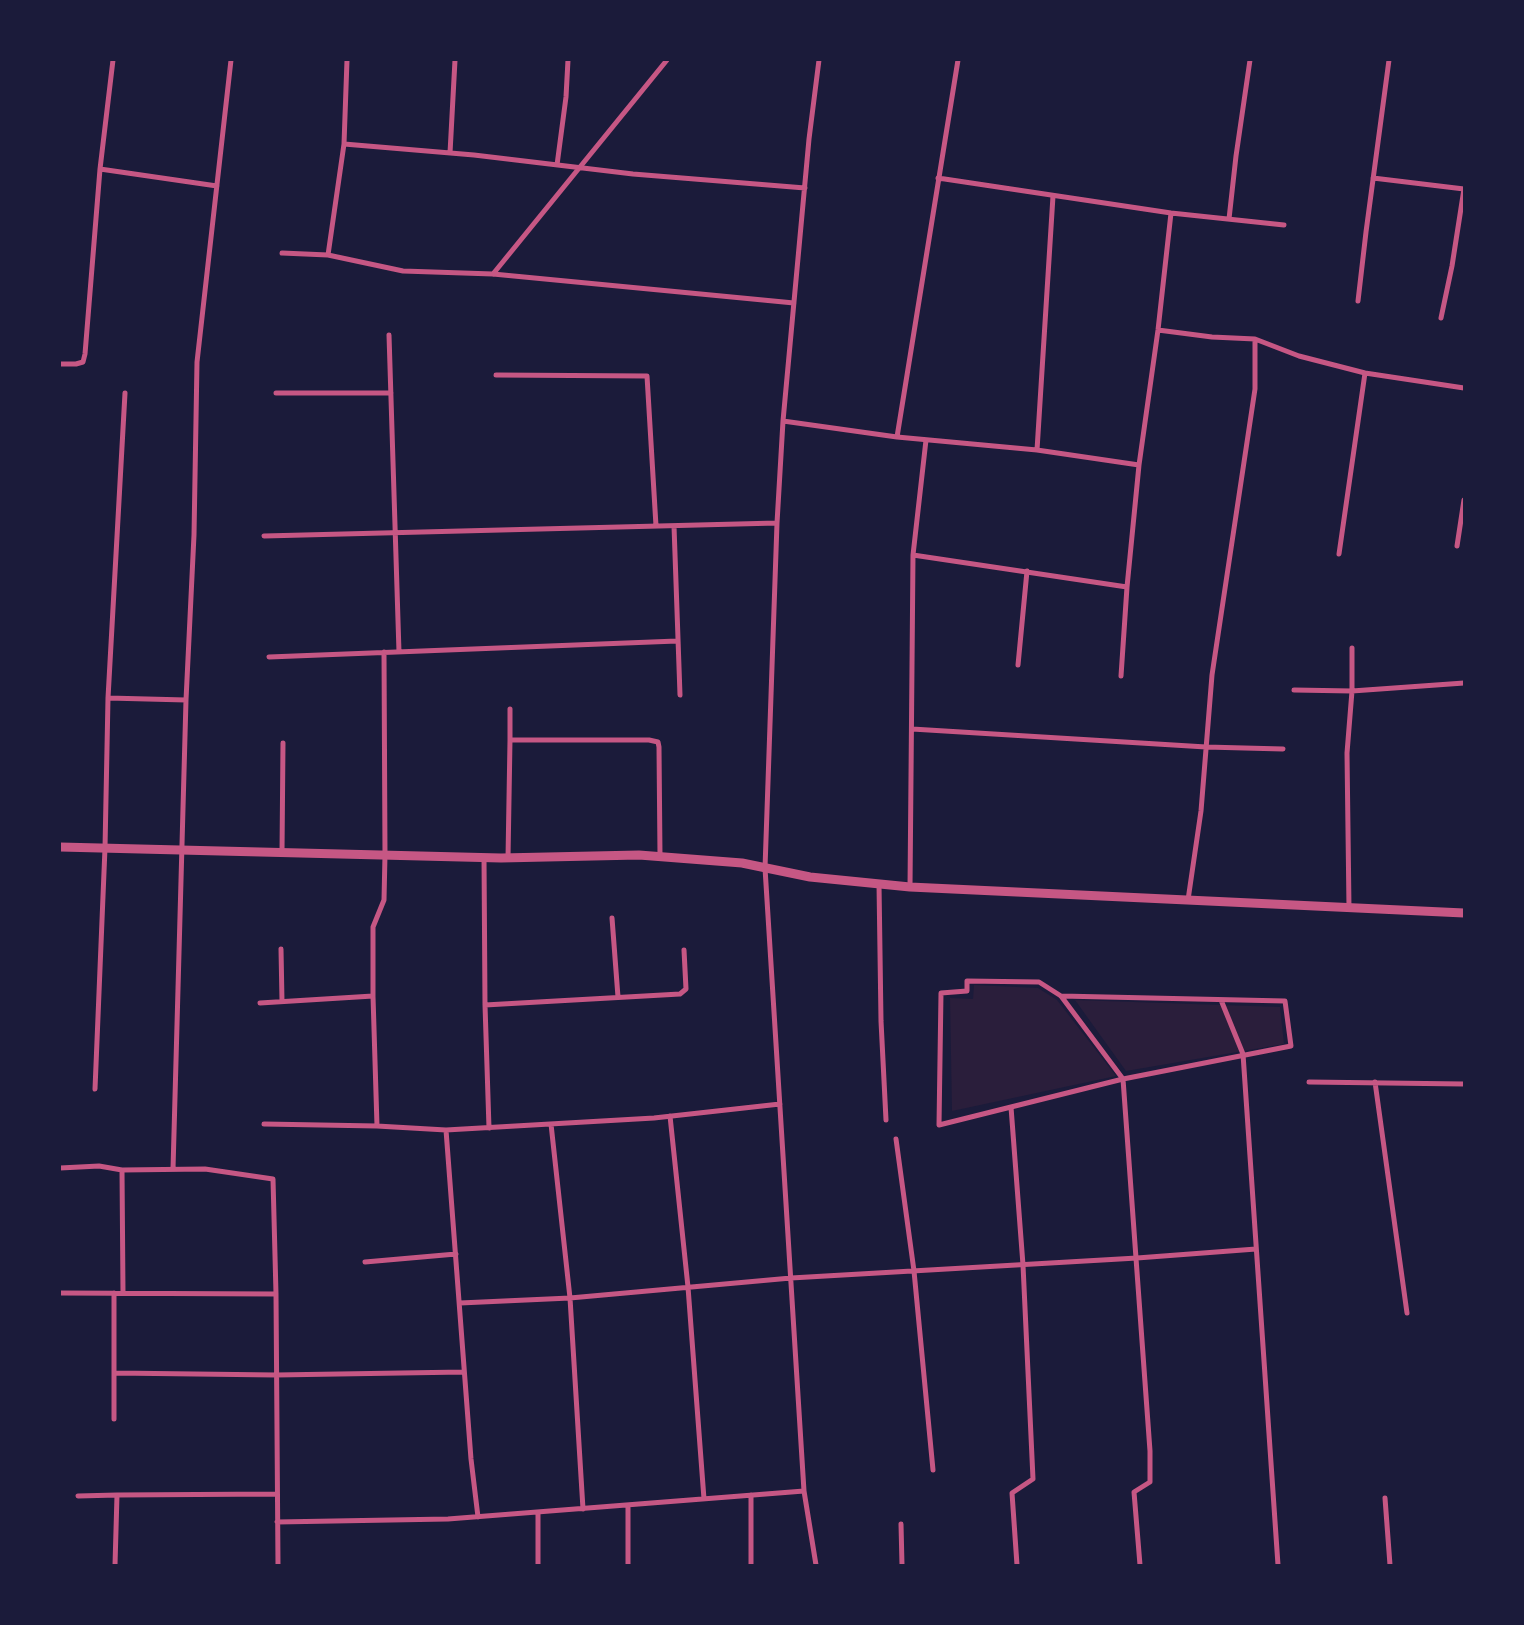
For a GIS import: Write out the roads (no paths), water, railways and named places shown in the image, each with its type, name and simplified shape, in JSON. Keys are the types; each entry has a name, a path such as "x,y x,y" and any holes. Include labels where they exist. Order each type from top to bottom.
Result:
{"street":[{"path":"60,364 83,362 85,354 100,170 114,60"},
{"path":"172,1169 186,700 194,535 197,362 231,60"},
{"path":"328,255 344,144 347,60"},
{"path":"450,153 455,60"},
{"path":"557,165 566,97 568,60"},
{"path":"493,274 667,60"},
{"path":"816,1565 804,1491 765,868 777,523 783,421 819,60"},
{"path":"897,437 958,60"},
{"path":"1229,219 1250,60"},
{"path":"1358,301 1389,60"},
{"path":"344,144 450,153 633,174 805,188"},
{"path":"100,170 216,186"},
{"path":"938,178 1170,213 1284,225"},
{"path":"1373,178 1464,189 1452,266 1441,318"},
{"path":"1037,450 1053,196"},
{"path":"1121,676 1127,587 1139,464 1158,330 1170,213"},
{"path":"282,253 328,255 403,271 493,274 794,303"},
{"path":"1158,330 1212,337 1255,339 1299,356 1365,373 1464,388"},
{"path":"389,335 400,652"},
{"path":"1188,900 1201,811 1212,675 1255,389 1255,339"},
{"path":"1339,554 1365,373"},
{"path":"496,375 646,376 656,526"},
{"path":"95,1089 105,848 108,698 125,393"},
{"path":"276,393 391,393"},
{"path":"783,421 897,437 1037,450 1139,464"},
{"path":"910,887 913,555 926,440"},
{"path":"1457,546 1464,500"},
{"path":"264,536 777,523"},
{"path":"674,526 680,695"},
{"path":"913,555 1127,587"},
{"path":"1018,665 1027,571"},
{"path":"269,656 677,641"},
{"path":"1349,908 1347,753 1352,691 1352,648"},
{"path":"377,1126 373,927 384,900 384,652"},
{"path":"1294,690 1352,691 1464,683"},
{"path":"108,698 186,700"},
{"path":"508,858 510,709"},
{"path":"912,729 1206,747 1282,748"},
{"path":"510,740 649,740 658,742 660,856"},
{"path":"282,852 283,743"},
{"path":"60,847 508,858 639,855 742,862 810,877 910,887 1464,913"},
{"path":"484,857 488,1128"},
{"path":"879,884 886,1120"},
{"path":"612,918 618,997"},
{"path":"281,949 282,1001"},
{"path":"485,1005 684,992 686,989 684,950"},
{"path":"1061,996 1285,1001 1291,1046 1123,1079 939,1125 941,993 966,991 967,981 1039,982 1061,996 1123,1079 1150,1451 1150,1482 1134,1492 1140,1565"},
{"path":"260,1003 373,996"},
{"path":"1221,1000 1243,1054 1278,1565"},
{"path":"1310,1082 1464,1084"},
{"path":"1375,1082 1407,1313"},
{"path":"264,1124 377,1126 446,1130 670,1116 780,1104"},
{"path":"1011,1107 1023,1264 1034,1479 1012,1493 1017,1565"},
{"path":"670,1116 688,1287 704,1499"},
{"path":"551,1124 570,1298 583,1508"},
{"path":"446,1130 470,1459 478,1516"},
{"path":"896,1139 914,1271 933,1470"},
{"path":"60,1168 99,1166 122,1170 205,1169 273,1179 276,1294 278,1565"},
{"path":"122,1170 123,1293"},
{"path":"460,1303 570,1298 791,1278 1137,1258 1256,1249"},
{"path":"365,1262 456,1254"},
{"path":"60,1293 276,1294"},
{"path":"114,1293 114,1419"},
{"path":"115,1373 276,1375 464,1372"},
{"path":"277,1522 448,1519 804,1491"},
{"path":"78,1496 277,1494"},
{"path":"115,1565 117,1495"},
{"path":"751,1495 751,1565"},
{"path":"1385,1498 1390,1565"},
{"path":"628,1505 628,1565"},
{"path":"538,1512 538,1565"},
{"path":"901,1524 902,1565"}]}
